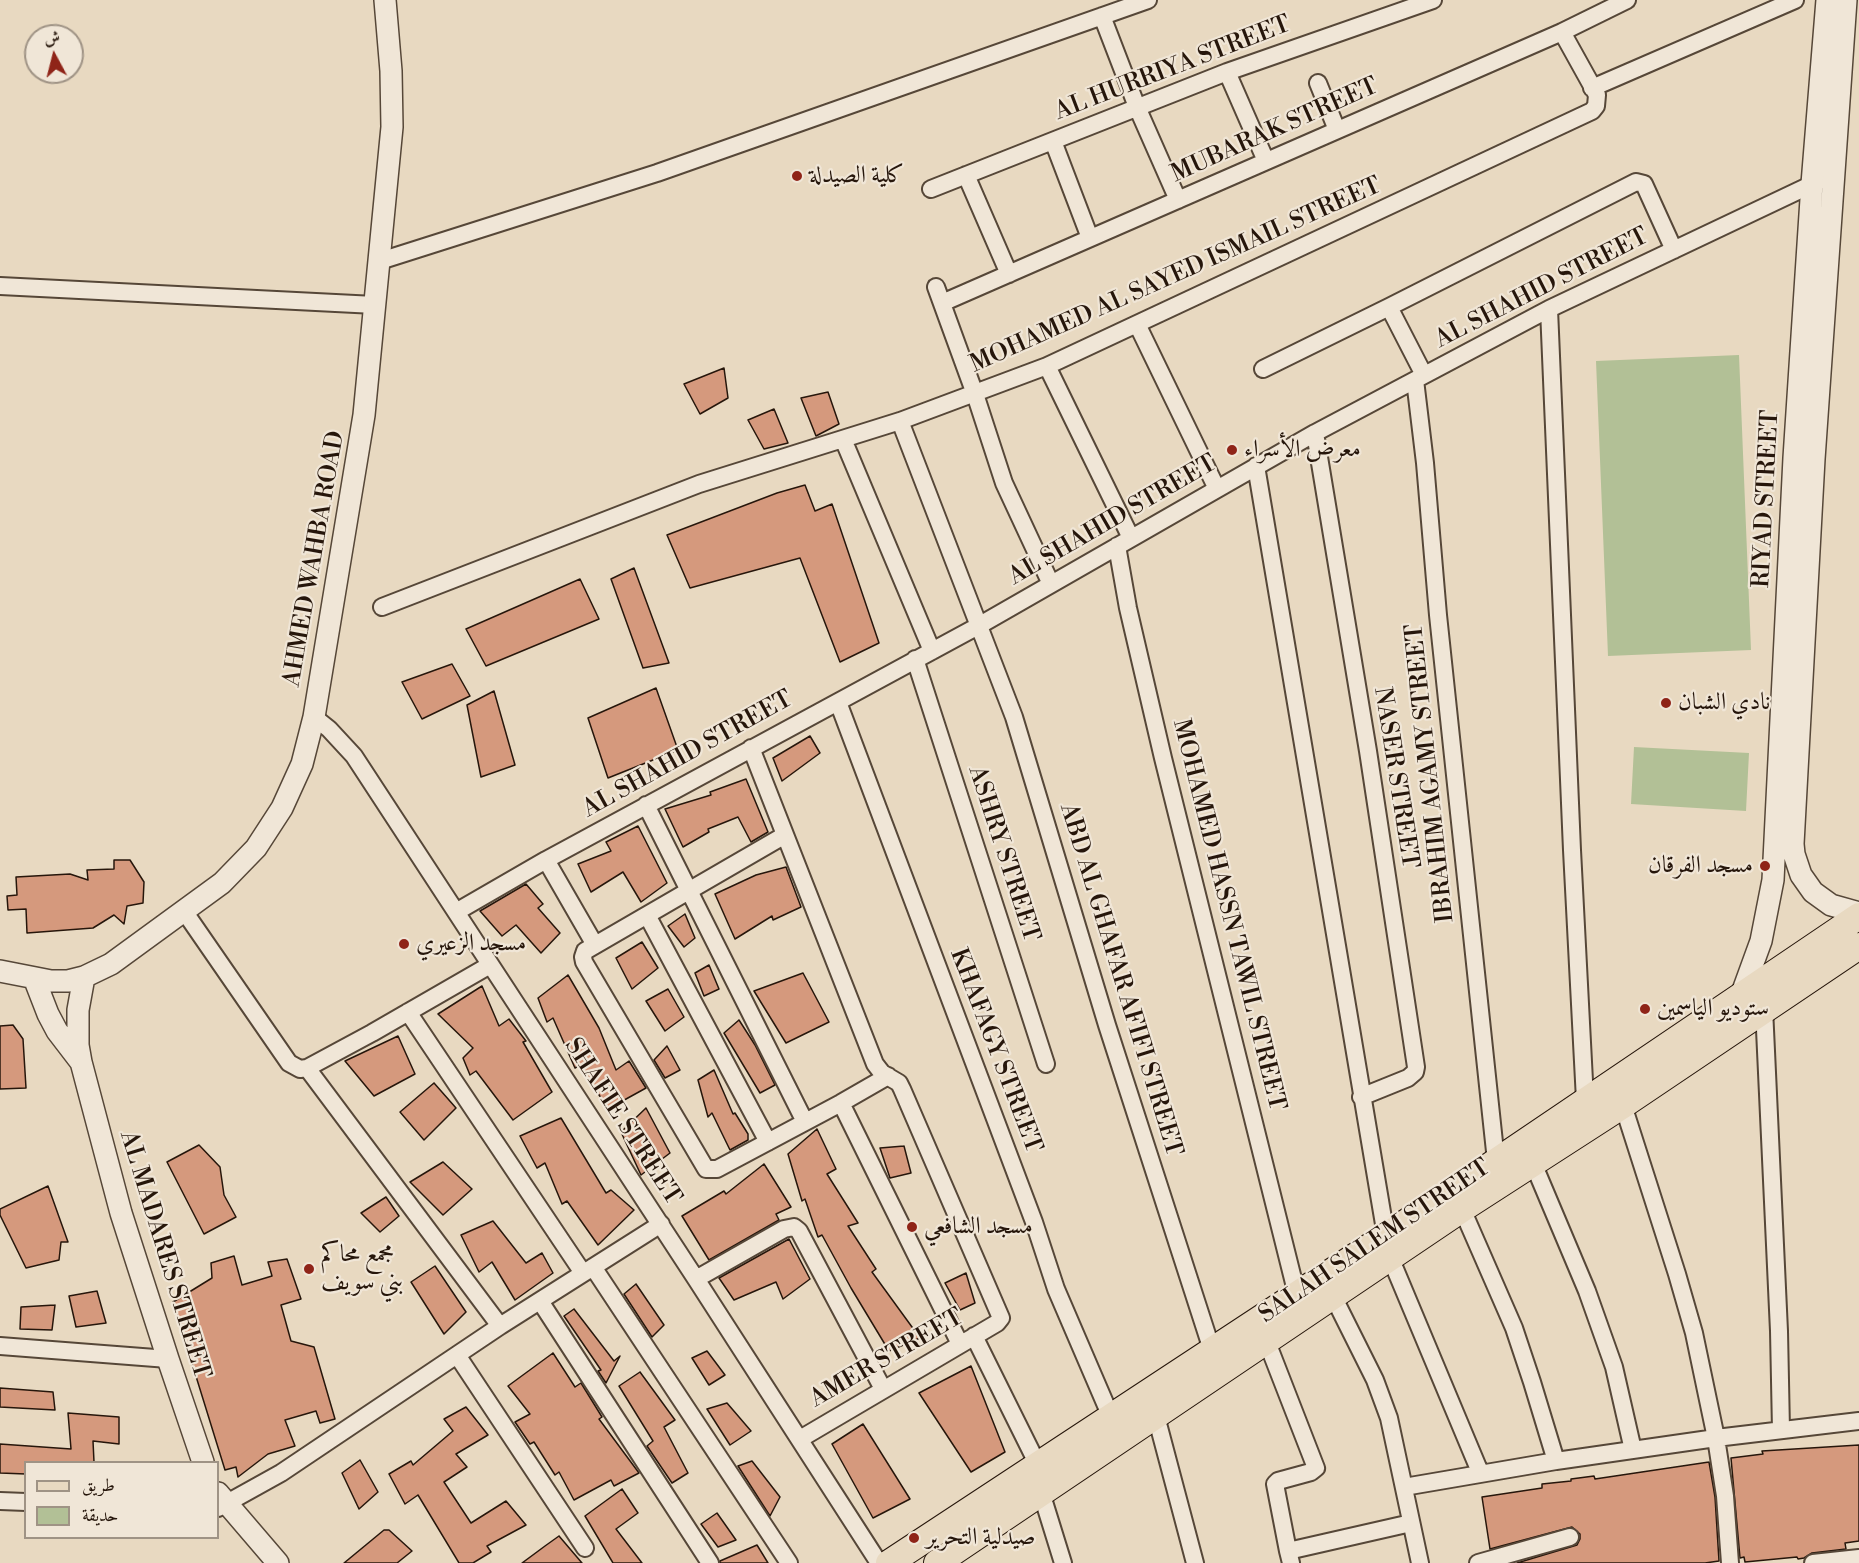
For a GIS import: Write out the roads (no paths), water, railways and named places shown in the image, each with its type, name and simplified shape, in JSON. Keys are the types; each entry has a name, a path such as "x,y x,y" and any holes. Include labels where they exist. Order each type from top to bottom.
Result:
{"main road":[{"name":"SALAH SALEM STREET","path":"937,1563 1333,1296 1388,1247 1496,1161 1859,914"},
{"name":"SALAH SALEM STREET","path":"888,1563 1297,1295 1462,1209 1623,1106 1764,1008 1859,946"}],"street":[{"name":"AHMED WAHBA ROAD","path":"0,971 34,978 68,981 84,977 111,964 184,911 236,869 255,848 282,808 302,764 314,717 364,415 392,127 391,71 385,0"},
{"path":"380,261 657,173 1148,0"},
{"name":"AL HURRIYA STREET","path":"931,189 1227,72 1433,0"},
{"name":"MUBARAK STREET","path":"942,303 1562,32 1627,0"},
{"path":"1562,32 1592,88 1795,0"},
{"name":"RIYAD STREET","path":"1741,996 1761,940 1770,901 1789,747 1804,458 1812,184 1827,0"},
{"name":"RIYAD STREET","path":"1804,458 1835,173 1846,0"},
{"path":"1102,16 1137,107 1178,200"},
{"path":"1227,72 1266,161"},
{"path":"1318,83 1337,130"},
{"name":"MOHAMED AL SAYED ISMAIL STREET","path":"382,607 699,484 900,421 1047,366 1592,111 1598,101 1592,88"},
{"path":"1053,141 1090,238"},
{"name":"AL SHAHID STREET","path":"456,912 546,860 980,625 1315,433 1549,309 1835,173"},
{"path":"966,175 1009,274"},
{"path":"1263,369 1636,182 1644,184 1674,249"},
{"path":"0,286 375,306"},
{"path":"936,287 1013,506 1051,584"},
{"path":"1389,307 1420,378"},
{"path":"1549,309 1585,1100"},
{"path":"1137,324 1217,489"},
{"name":"MOHAMED HASSN TAWIL STREET","path":"1047,366 1124,542 1128,608 1163,758 1297,1295"},
{"name":"IBRAHIM AGAMY STREET","path":"1420,378 1438,615 1496,1161"},
{"name":"ABD AL GHAFAR AFIFI STREET","path":"900,421 1014,717 1107,1025 1212,1350"},
{"name":"NASER STREET","path":"1315,433 1368,751 1416,1067 1415,1072 1408,1078 1361,1097"},
{"path":"843,439 932,651"},
{"path":"1256,466 1388,1247 1480,1472"},
{"name":"ASHRY STREET","path":"915,659 1046,1064"},
{"name":"KHAFAGY STREET","path":"838,702 1034,1222 1056,1289 1111,1416"},
{"name":"SHAFIE STREET","path":"314,717 329,729 354,756 661,1224 879,1563"},
{"name":"RIYAD STREET","path":"1789,747 1793,844 1797,865 1806,884 1822,900 1841,910 1859,914"},
{"path":"751,748 874,1064 888,1076"},
{"path":"646,806 805,1122"},
{"path":"784,835 585,951 584,962 702,1165 711,1171 888,1076"},
{"path":"546,860 595,945"},
{"path":"184,911 289,1063 300,1069 307,1068 490,965"},
{"path":"647,915 768,1142"},
{"name":"AL MADARES STREET","path":"84,977 78,1010 78,1045 81,1062 122,1213 203,1461"},
{"name":"AL MADARES STREET","path":"34,978 57,1031 81,1062"},
{"path":"1764,1008 1779,1331 1781,1430"},
{"path":"408,1012 789,1563"},
{"path":"307,1068 500,1326"},
{"name":"AMER STREET","path":"800,1439 999,1321 1000,1316 902,1089 899,1083 888,1076"},
{"path":"841,1103 967,1340 1038,1465"},
{"path":"1623,1106 1694,1333 1716,1438 1725,1496 1730,1563"},
{"path":"1533,1163 1587,1291 1614,1367 1633,1450"},
{"path":"1462,1209 1514,1328 1556,1461"},
{"path":"278,1563 220,1502 280,1473 500,1326 661,1224"},
{"path":"696,1279 784,1228 794,1227 799,1231 883,1389"},
{"path":"1333,1296 1382,1399 1394,1437 1420,1563"},
{"path":"540,1301 710,1563"},
{"path":"1267,1342 1316,1468 1311,1472 1278,1481 1275,1484 1290,1557 1411,1523"},
{"path":"0,1347 168,1359"},
{"path":"457,1355 585,1548"},
{"path":"1156,1416 1196,1563"},
{"path":"1404,1486 1480,1472 1716,1438 1859,1421"},
{"path":"1041,1492 1063,1563"},
{"path":"0,1501 24,1502"},
{"path":"1478,1563 1570,1537"},
{"path":"1814,1563 1859,1558"}],"place":[{"name":"كلية الصيدلة","path":"797,176"},
{"name":"معرض الأسراء","path":"1232,450"},
{"name":"نادي الشبان","path":"1666,703"},
{"name":"مسجد الفرقان","path":"1765,866"},
{"name":"مسجد الزعيري","path":"404,944"},
{"name":"ستوديو الياسمين","path":"1645,1009"},
{"name":"مسجد الشافعي","path":"912,1227"},
{"name":"مجمع محاكم بني سويف","path":"309,1269"},
{"name":"صيدلية التحرير","path":"914,1538"}]}
